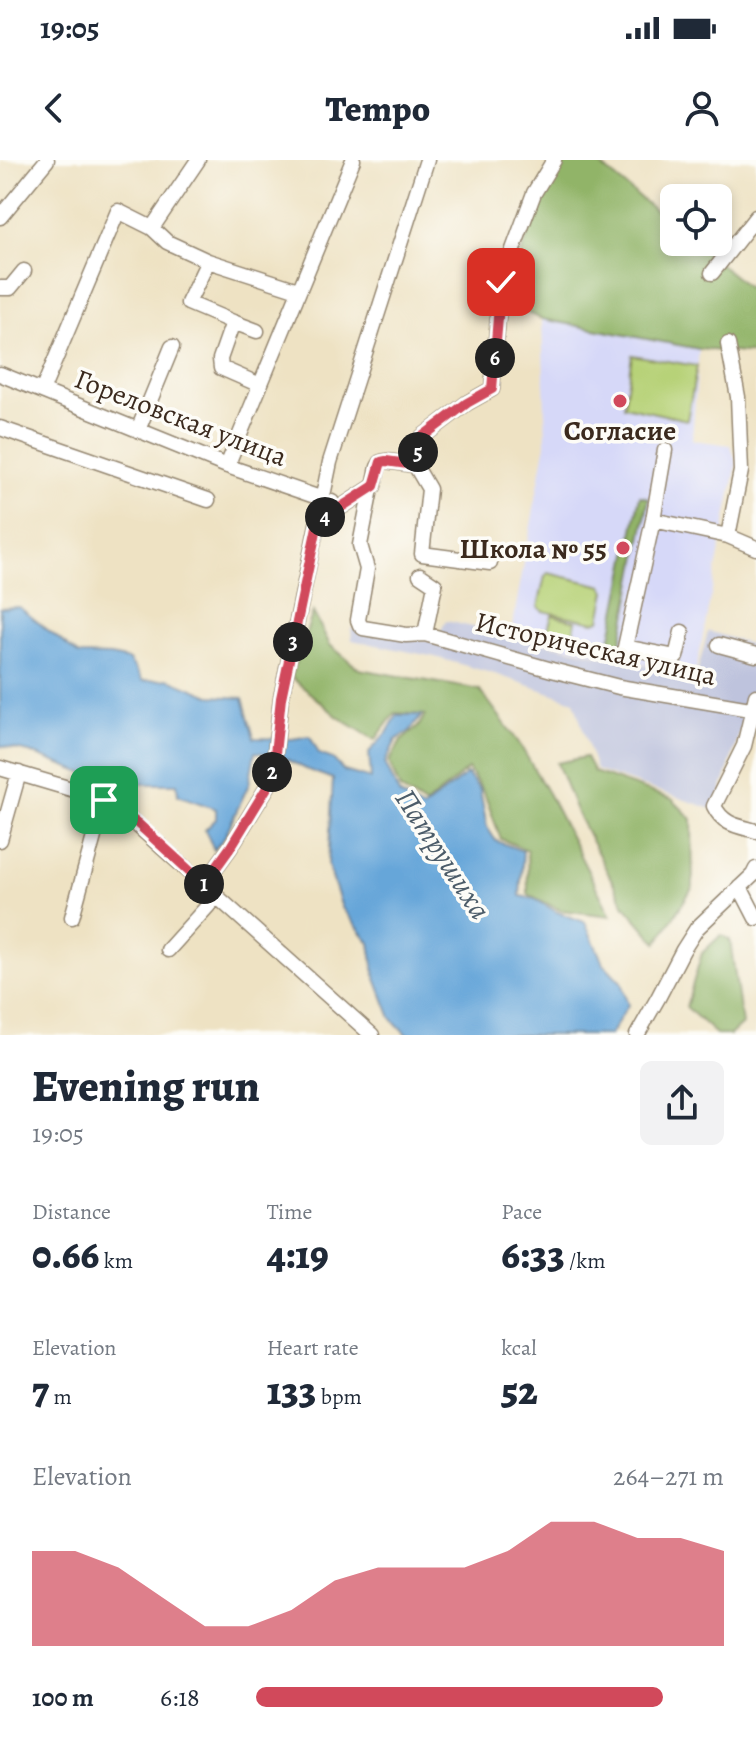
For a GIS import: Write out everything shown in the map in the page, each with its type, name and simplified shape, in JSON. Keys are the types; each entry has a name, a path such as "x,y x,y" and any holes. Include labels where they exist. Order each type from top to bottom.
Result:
{"street":[{"path":"0,217 47,160"},
{"path":"152,228 198,160"},
{"path":"227,466 353,160"},
{"path":"204,884 268,786 274,763 281,698 330,462 427,160"},
{"path":"490,563 422,554 429,489 415,465 422,437 467,403 492,389 501,282 534,193 554,160"},
{"path":"42,391 118,211 152,228 167,242 208,261 298,290"},
{"path":"712,273 756,217"},
{"path":"208,261 188,303 257,331"},
{"path":"0,288 10,288 24,271"},
{"path":"233,322 220,359 221,368 260,385"},
{"path":"728,344 738,397 741,471 728,536"},
{"path":"138,430 172,347"},
{"name":"Гореловская улица","path":"0,374 227,466 323,500 345,504"},
{"path":"0,428 208,500"},
{"path":"665,450 625,647 676,657 682,632"},
{"path":"318,522 371,489 381,462 415,465"},
{"name":"Историческая улица","path":"371,489 360,545 367,569 358,620 363,628 406,635 425,634 619,687 755,705"},
{"path":"653,520 728,536 756,548"},
{"path":"420,575 435,585 425,634"},
{"path":"719,645 756,655"},
{"path":"755,705 750,750 714,806 725,822 756,831"},
{"path":"0,768 104,800 137,823 372,1035"},
{"path":"0,840 19,773"},
{"path":"72,917 104,800"},
{"path":"637,1035 697,928 756,869"},
{"path":"740,887 756,918"},
{"path":"168,950 216,897"}],"shaded area":[{"name":"Школа № 55","path":"542,319 699,349 692,440 730,445 737,463 695,676 511,634 546,443"},
{"path":"446,621 696,677 708,631 756,646 756,682 715,810 596,770 574,701 435,657 352,640 351,628 435,642"}],"green space":[{"path":"594,160 660,214 660,256 710,256 756,294 756,354 699,349 542,319 504,303 540,200 563,161"},
{"path":"632,355 697,366 687,420 624,406"},
{"path":"640,496 649,498 621,643 610,641"},
{"path":"548,573 603,586 606,591 600,620 594,622 543,611 538,607"},
{"path":"313,612 330,645 359,669 480,690 519,743 611,916 560,910 528,894 527,850 501,839 484,793 468,769 425,805 400,789 389,762 401,741 418,727 425,715 395,713 375,740 338,717 291,677"},
{"path":"552,615 576,621 572,638 547,632"},
{"path":"586,757 594,772 672,799 692,819 693,887 657,943 625,906 577,813 557,763"},
{"path":"721,935 730,940 742,1024 730,1035 717,1035 686,1007 702,953"}],"water":[{"name":"Патрушиха","path":"19,607 79,655 129,660 143,681 169,679 210,696 243,698 254,738 310,736 319,754 333,759 344,771 371,779 369,752 387,733 397,715 422,715 410,731 396,740 385,763 399,794 422,809 467,774 480,790 487,827 496,841 523,851 520,896 535,899 557,912 585,922 603,963 621,982 628,1005 610,1035 407,1035 391,1018 375,976 370,943 342,908 328,865 333,779 278,755 255,752 249,784 224,838 214,850 205,830 216,819 216,809 178,795 177,784 119,784 29,752 0,746 0,608"}],"place":[{"name":"Согласие","path":"620,401"},
{"name":"Школа № 55","path":"623,548"}],"route":[{"path":"104,800 137,823 204,884 268,786 274,763 281,698 318,522 371,489 381,462 415,465 422,437 467,403 492,389 501,282"}]}
